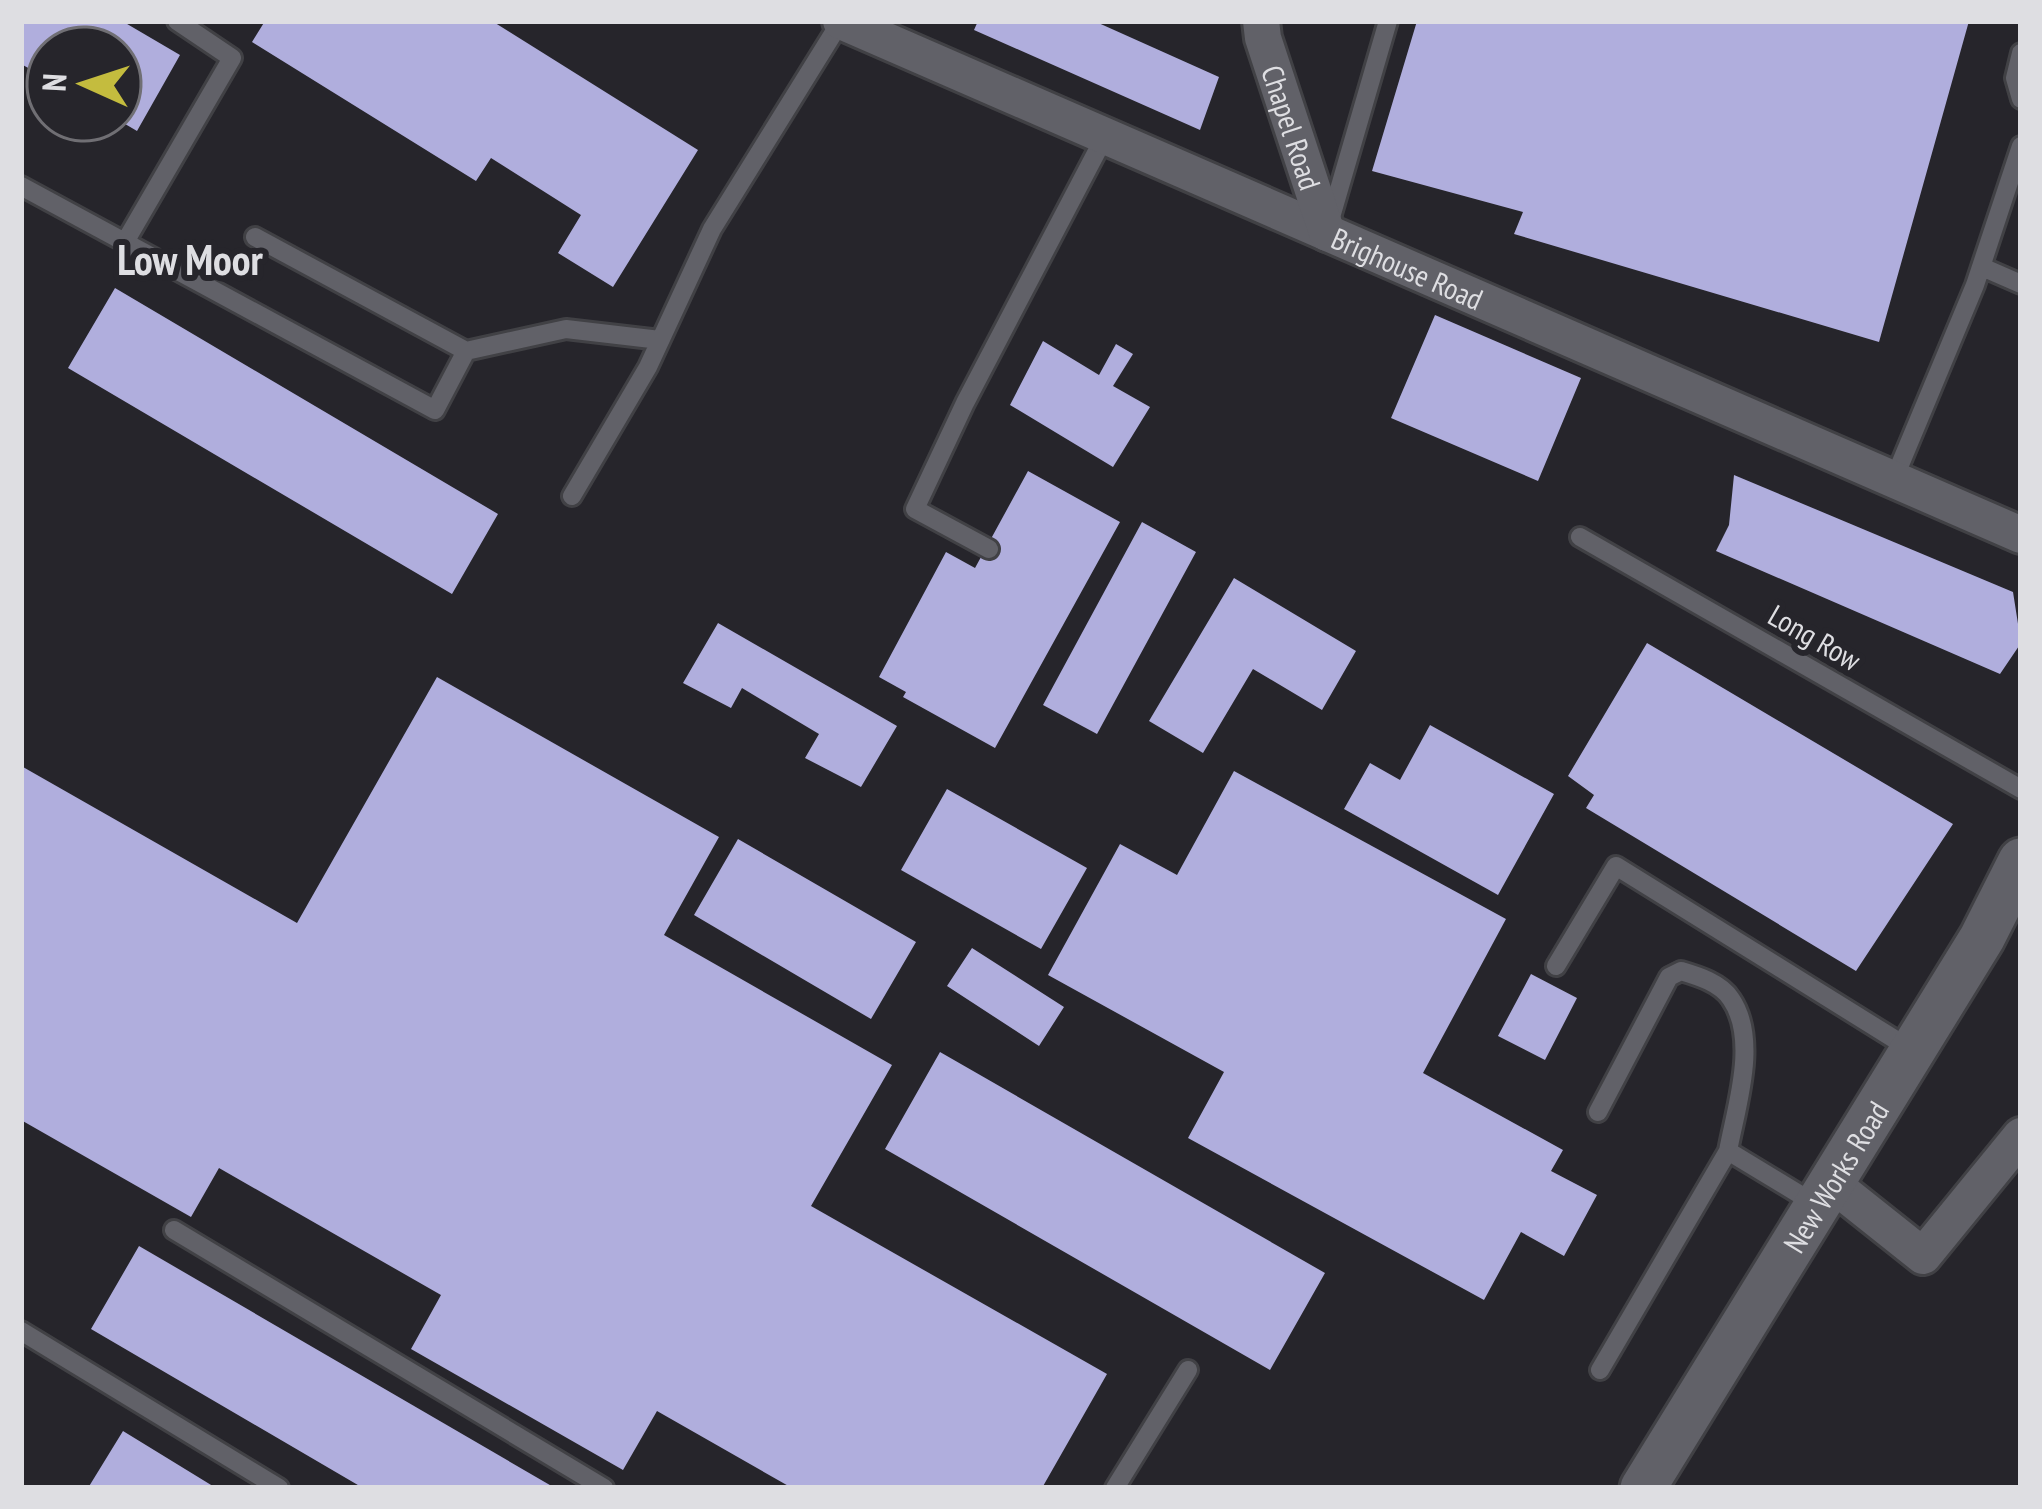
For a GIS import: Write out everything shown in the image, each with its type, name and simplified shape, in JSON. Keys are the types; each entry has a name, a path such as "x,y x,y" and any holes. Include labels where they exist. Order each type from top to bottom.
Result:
{"street":[{"name":"Brighouse Road","path":"841,21 2021,535"},
{"name":"Chapel Road","path":"1262,21 1263,38 1327,233"},
{"name":"Brighouse Road","path":"1974,514 2021,510"},
{"name":"New Works Road","path":"1643,1488 2018,874"},
{"path":"1824,1194 1923,1256 2021,1136"}],"lane":[{"path":"124,242 232,58 177,21"},
{"path":"572,496 660,340 712,229 841,21"},
{"path":"1327,233 1388,21"},
{"path":"2021,53 2015,78 2021,98"},
{"path":"988,549 915,509 964,403 1105,136"},
{"path":"1894,479 1982,267 2021,146"},
{"path":"21,186 435,410 466,351"},
{"path":"255,237 466,351 566,329 660,340"},
{"path":"1982,267 2021,284"},
{"name":"Long Row","path":"1580,537 2021,789"},
{"path":"1556,966 1616,866 1912,1050"},
{"path":"1598,1112 1669,977 1681,971 1706,979 1731,997 1742,1027 1742,1078 1728,1151 1600,1370"},
{"path":"1728,1151 1824,1194"},
{"path":"174,1230 604,1488"},
{"path":"21,1331 279,1488"},
{"path":"1115,1488 1188,1370"}],"building":[{"path":"21,21 127,24 24,24 21,64"},
{"path":"265,21 492,21 698,150 613,287 558,253 581,215 491,158 476,181 252,42"},
{"path":"978,21 1094,21 1219,77 1200,130 974,30"},
{"path":"1417,21 1969,21 1879,342 1514,234 1523,212 1372,171"},
{"path":"144,34 180,55 144,119"},
{"path":"115,288 498,514 452,594 68,368"},
{"path":"1435,315 1581,378 1538,481 1391,418"},
{"path":"1043,341 1099,375 1116,344 1133,354 1113,386 1150,407 1113,467 1010,405"},
{"path":"1028,471 1120,522 995,748 903,697 906,692 879,677 946,552 975,568"},
{"path":"1734,475 2013,592 2021,643 2000,674 1716,551 1729,525"},
{"path":"1142,522 1196,552 1097,734 1043,705"},
{"path":"1234,578 1356,651 1322,710 1253,669 1203,753 1149,721"},
{"path":"718,623 897,726 861,787 805,758 819,734 742,688 731,708 683,683"},
{"path":"1647,643 1953,824 1856,971 1586,808 1594,795 1568,776"},
{"path":"437,677 719,837 664,935 892,1065 811,1206 1107,1374 1042,1488 792,1488 657,1411 623,1470 411,1349 441,1295 219,1168 191,1217 21,1120 23,767 297,923"},
{"path":"1430,725 1554,794 1498,895 1344,809 1370,763 1400,780"},
{"path":"1234,771 1506,919 1423,1073 1563,1150 1551,1171 1597,1195 1564,1256 1521,1232 1484,1300 1188,1138 1224,1072 1048,975 1120,844 1177,875"},
{"path":"947,789 1087,868 1041,949 901,870"},
{"path":"738,839 916,942 871,1019 694,915"},
{"path":"972,948 1064,1007 1039,1046 947,986"},
{"path":"1531,974 1577,998 1545,1060 1498,1036"},
{"path":"940,1052 1325,1273 1270,1370 885,1149"},
{"path":"139,1246 555,1488 363,1488 91,1329"},
{"path":"123,1431 216,1488 88,1488"}],"district":[{"name":"Low Moor","path":"190,259"}]}
